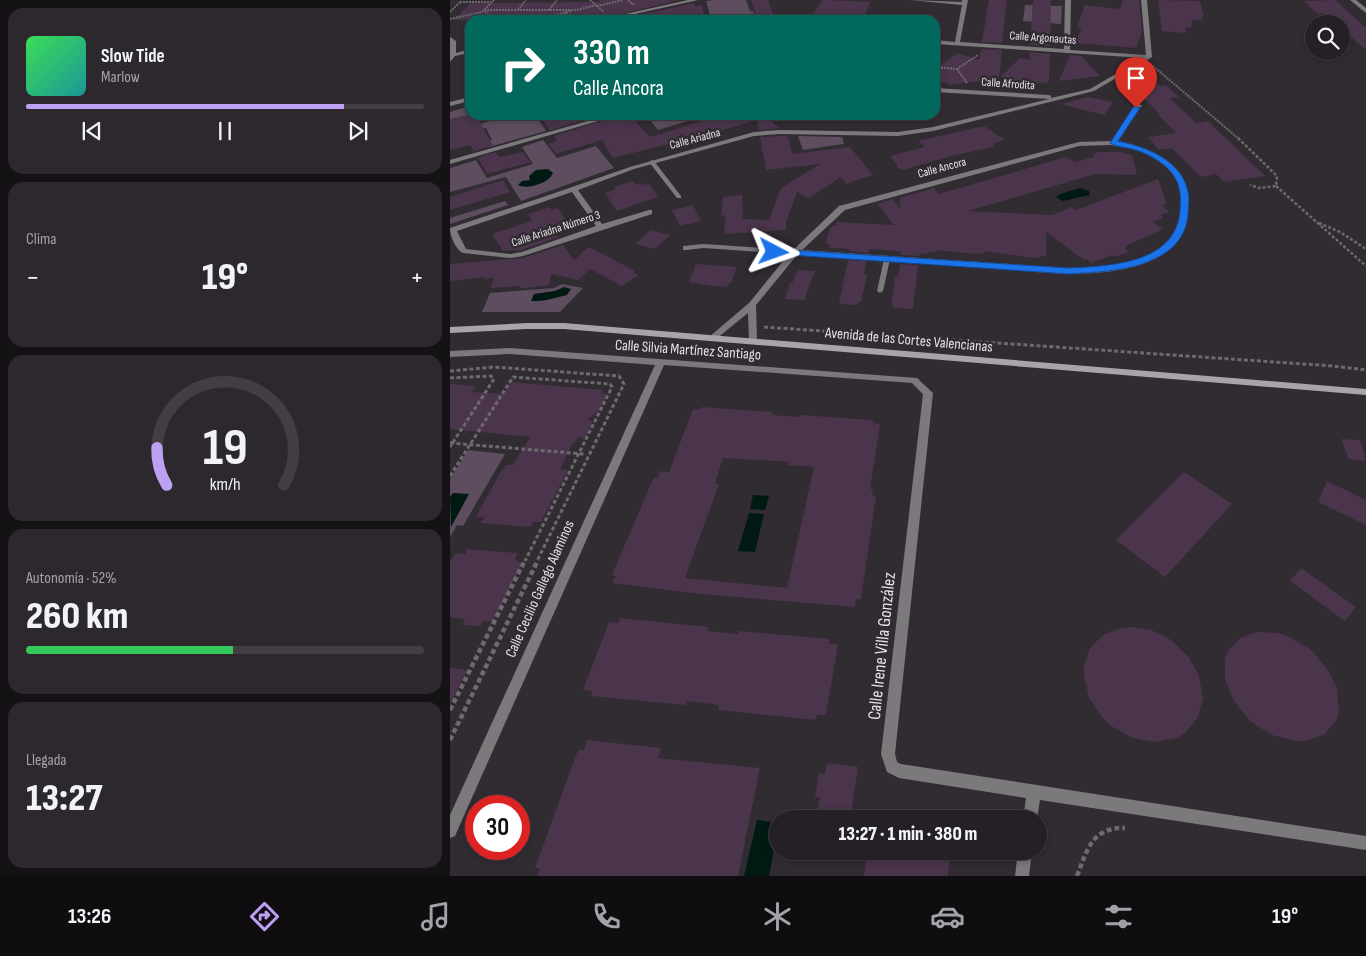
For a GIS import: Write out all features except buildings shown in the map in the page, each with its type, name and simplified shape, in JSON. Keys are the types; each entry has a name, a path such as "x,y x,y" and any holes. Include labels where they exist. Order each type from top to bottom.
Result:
{"main road":[{"name":"Avenida de las Cortes Valencianas","path":"450,330 564,326 1366,392"}],"street":[{"path":"624,15 695,0"},
{"path":"913,0 965,2 957,44"},
{"path":"1067,51 1068,0"},
{"path":"1144,0 1147,59"},
{"path":"1353,0 1366,11"},
{"path":"450,39 453,41 452,57 465,53"},
{"name":"Calle Argonautas","path":"940,42 1095,53 1147,59"},
{"path":"1095,53 1124,65"},
{"name":"Calle Ariadna","path":"451,230 574,190 652,162 761,133 913,133 1080,94 1092,90 1124,65 1147,59"},
{"name":"Calle Afrodita","path":"940,90 1040,98 1080,94"},
{"path":"1009,96 1019,103 1018,109"},
{"path":"450,104 465,100"},
{"path":"1114,143 1134,110 1139,106"},
{"path":"450,162 598,120"},
{"name":"Calle Ancora","path":"686,248 704,246 794,253 1069,271 1111,268 1151,257 1164,250 1181,230 1184,219 1185,194 1173,169 1158,158 1135,147 1114,143 1080,144 842,208 794,253 752,304 713,337"},
{"path":"574,190 600,227"},
{"name":"Calle Ariadna Número 3","path":"451,230 463,251 512,256 649,212"},
{"path":"752,304 753,341"},
{"name":"Calle Silvia Martínez Santiago","path":"450,354 510,351 661,361 914,380 921,386"},
{"name":"Calle Cecilio Gallego Alaminos","path":"450,831 661,361"},
{"name":"Calle Irene Villa González","path":"921,386 928,393 888,759 892,767 899,771 1034,792"},
{"path":"1031,810 1034,792 1366,843"},
{"path":"1022,876 1024,860"}],"lane":[{"path":"652,162 679,197"},
{"path":"880,291 887,259"}],"path":[{"path":"517,10 526,0"},
{"path":"549,10 557,0"},
{"path":"556,15 623,0"},
{"path":"450,12 461,1 493,1"},
{"path":"484,10 493,1"},
{"path":"484,10 488,15"},
{"path":"465,15 484,10 577,10"},
{"path":"450,19 465,15"},
{"path":"940,67 957,69 983,52"},
{"path":"1147,59 1242,142 1276,175 1276,186 1366,266"},
{"path":"957,69 969,87"},
{"path":"1250,185 1259,188 1276,186"},
{"path":"1317,222 1336,230 1366,249"},
{"path":"764,327 1304,364 1366,370"},
{"path":"450,371 494,367 619,376 624,384 450,740"},
{"path":"450,378 491,376 494,379 451,442 584,454"},
{"path":"450,476 513,377 610,384 612,388 450,710"},
{"path":"1077,876 1088,846 1094,838 1108,829 1125,828"}],"shaded area":[{"path":"746,0 750,11 753,11 754,15 710,15 706,1"},
{"path":"1025,5 1062,6 1061,24 1023,21"},
{"path":"465,108 465,120 486,120 450,130 450,112"},
{"path":"494,120 538,120 546,131 489,147 486,142 492,140 486,128 479,130 476,125"},
{"path":"650,120 691,120 658,130"},
{"path":"798,136 842,137 844,144 803,150"},
{"path":"543,140 557,158 596,146 614,168 521,201 506,177 450,192 450,168 476,160 487,178 533,164 522,147"},
{"path":"548,169 553,173 543,183 527,187 518,185 522,181 530,180 529,176 536,170"},
{"path":"1080,188 1089,191 1090,195 1063,201 1056,197 1058,195"},
{"path":"505,201 508,205 450,224 450,218"},
{"path":"562,284 583,288 560,312 482,312 490,293 554,288"},
{"path":"564,287 571,289 567,295 531,301 534,294 555,291"},
{"path":"468,450 505,454 463,526 457,525 450,537 450,479"},
{"path":"453,493 469,494 451,527 450,497"},
{"path":"753,495 769,496 765,510 750,509"},
{"path":"749,513 764,514 755,552 738,551"},
{"path":"757,820 769,822 769,860 772,860 769,876 744,876"}],"route":[{"path":"774,252 1069,271 1092,271 1111,268 1133,264 1151,257 1164,250 1181,230 1184,219 1185,194 1173,169 1158,158 1135,147 1114,143 1136,108"}]}
